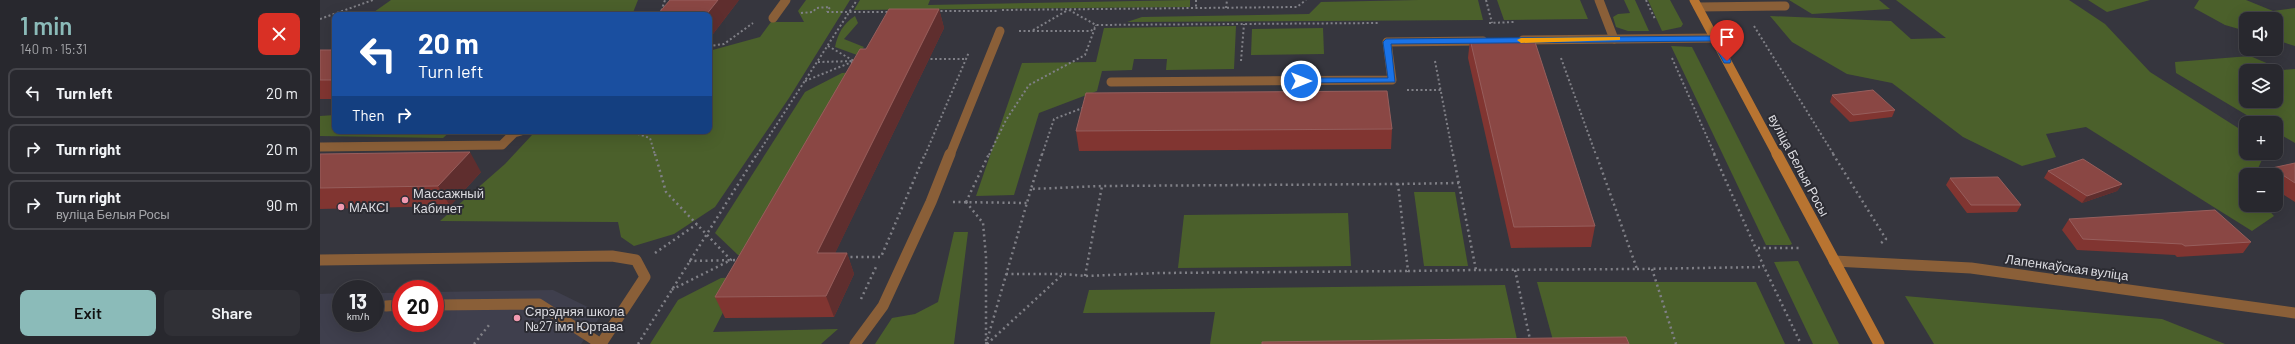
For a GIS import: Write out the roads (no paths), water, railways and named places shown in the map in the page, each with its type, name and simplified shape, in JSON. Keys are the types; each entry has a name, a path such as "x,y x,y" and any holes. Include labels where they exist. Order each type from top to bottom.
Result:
{"main road":[{"name":"вуліца Белыя Росы","path":"1696,4 1879,344"}],"street":[{"path":"773,18 786,0"},
{"path":"1599,0 1614,39"},
{"path":"1696,4 1785,6"},
{"path":"855,344 882,306 931,202 1000,31"},
{"path":"1510,40 1714,38"},
{"path":"1111,82 1392,80 1386,42 1495,40"},
{"path":"320,147 502,145 513,134"},
{"path":"320,260 612,256 636,260 644,277 601,344 539,304 444,305"},
{"name":"Лапенкаўская вуліца","path":"1834,261 1971,268 2295,313"},
{"path":"386,306 392,306"}],"place":[{"name":"Массажный Кабинет","path":"405,200"},
{"name":"МАКСІ","path":"341,207"},
{"name":"Сярэдняя школа №27 імя Юртава","path":"517,318"}]}
